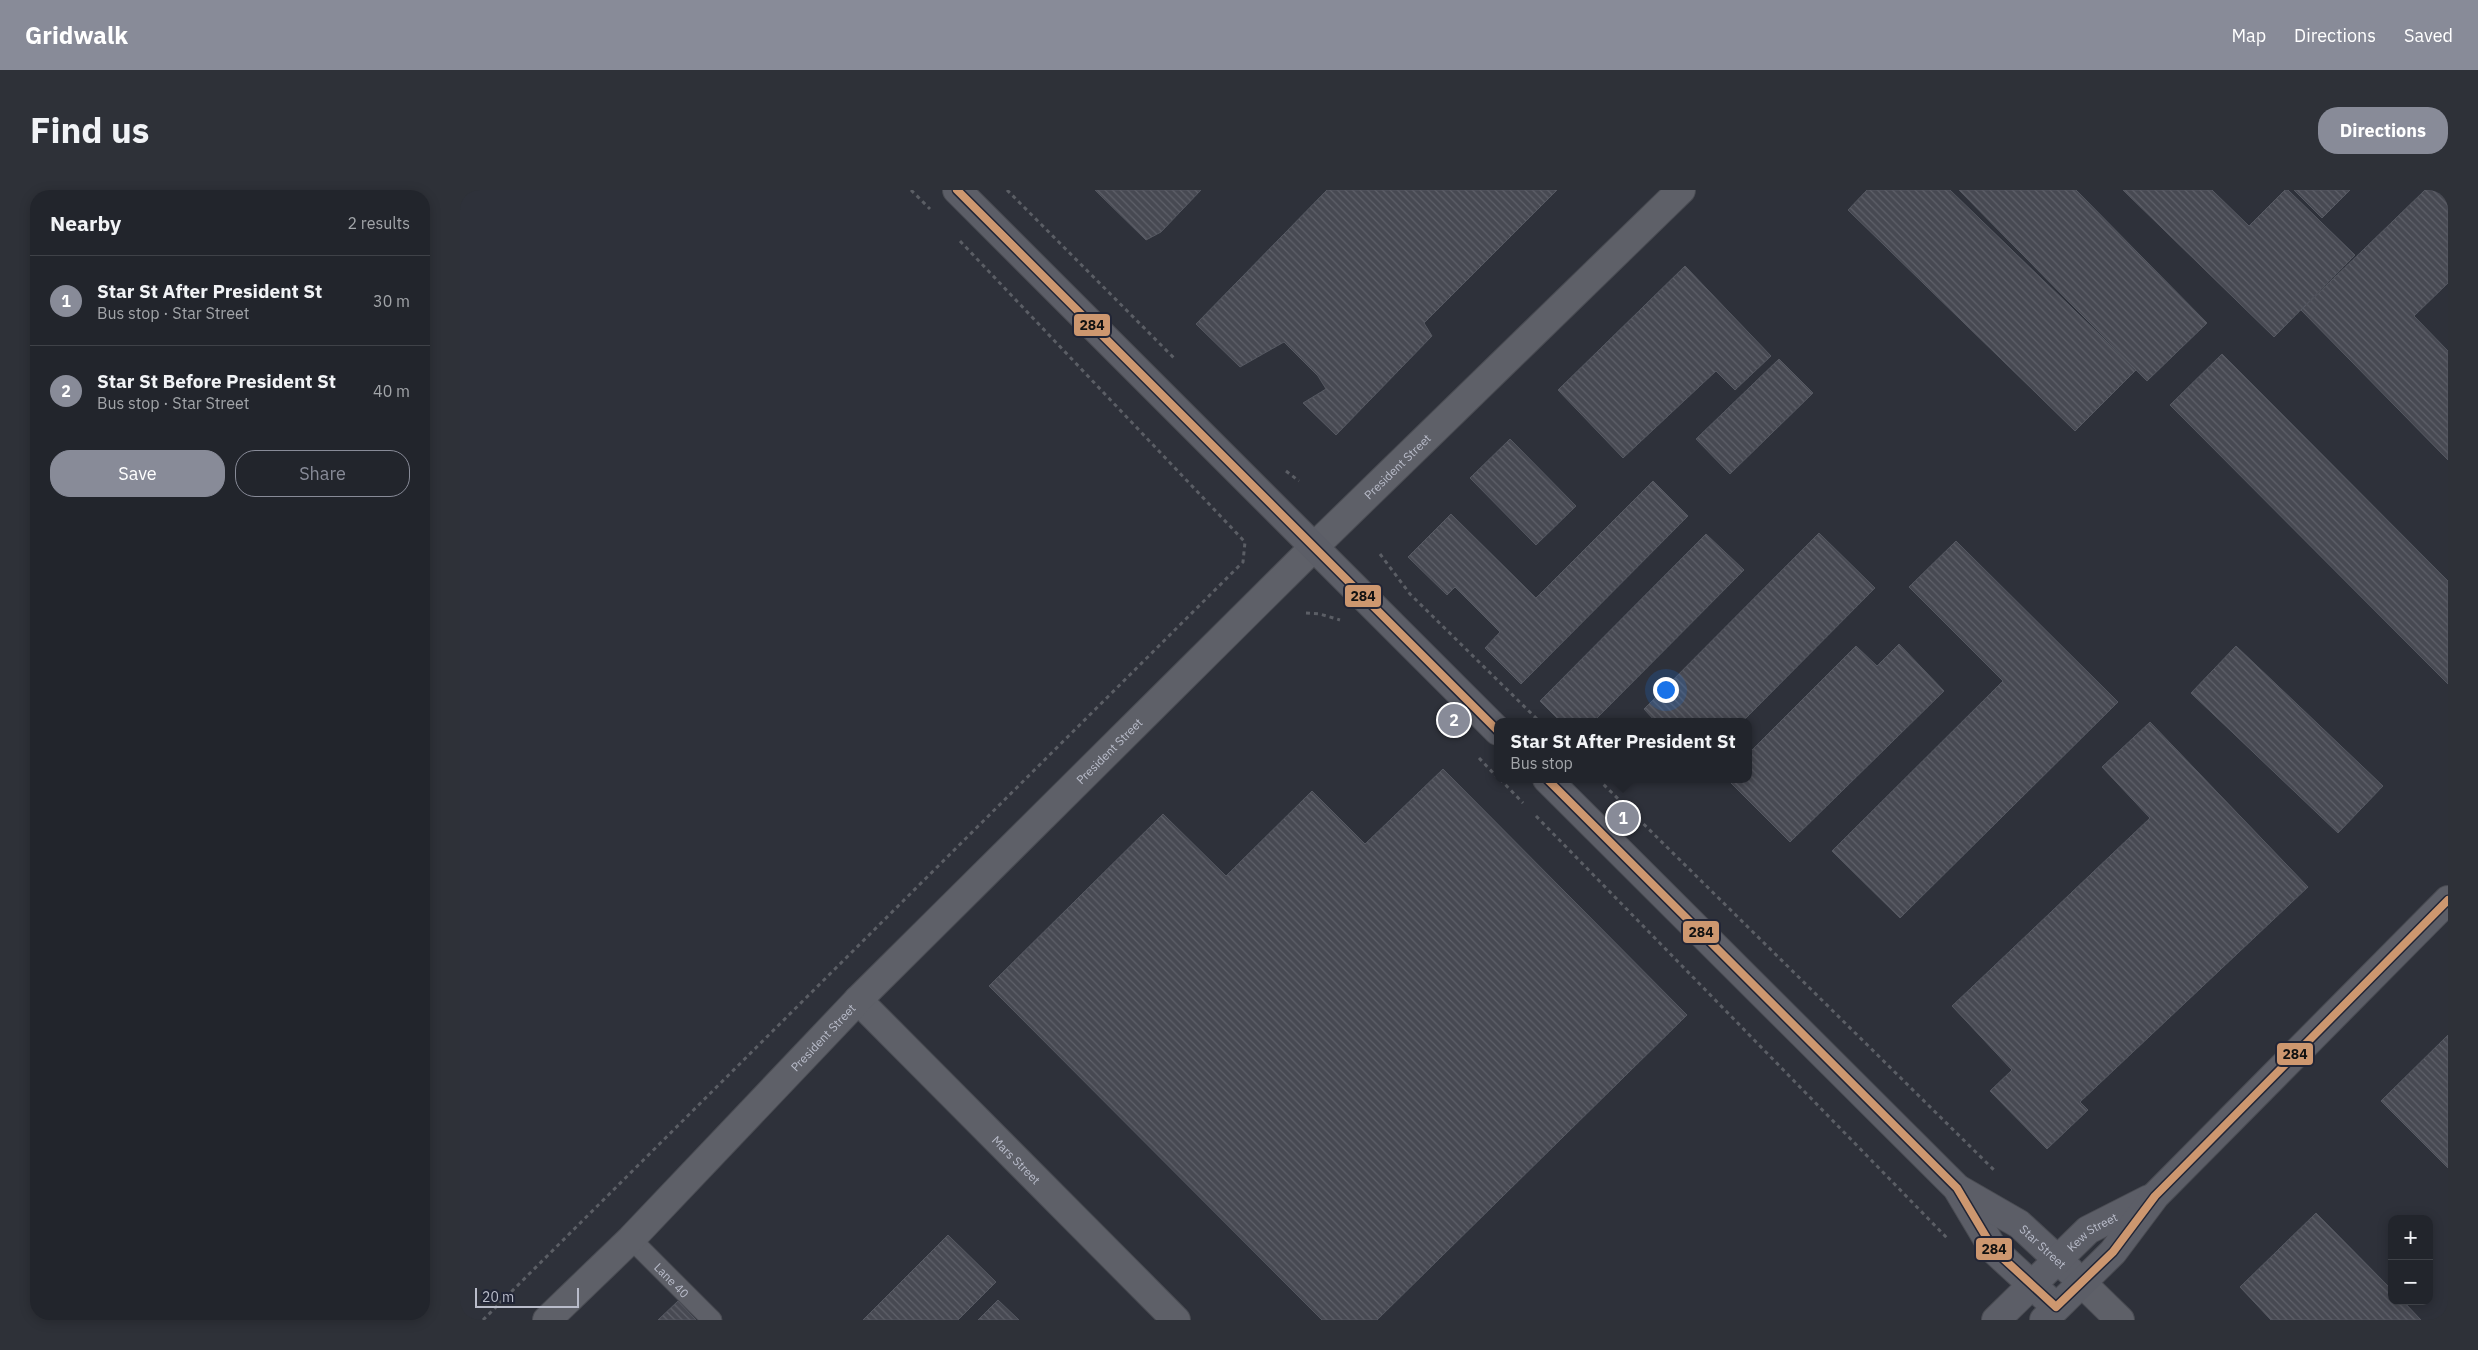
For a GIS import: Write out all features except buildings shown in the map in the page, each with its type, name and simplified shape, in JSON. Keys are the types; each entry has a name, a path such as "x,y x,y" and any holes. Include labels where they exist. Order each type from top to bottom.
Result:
{"street":[{"path":"957,190 1494,727"},
{"name":"President Street","path":"547,1320 631,1239 858,1000 1314,547 1681,190"},
{"name":"Star Street","path":"1551,783 1957,1188 1994,1250 2030,1284 2057,1316"},
{"name":"Kew Street","path":"2057,1316 2081,1282 2113,1252 2155,1196 2448,900"},
{"name":"Mars Street","path":"858,1000 1176,1320"},
{"name":"Star Street","path":"1957,1188 2019,1224 2120,1320"},
{"name":"Kew Street","path":"1996,1320 2030,1284 2088,1230 2155,1196"}],"lane":[{"name":"Lane 40","path":"631,1239 712,1320"}],"path":[{"path":"911,190 932,212"},
{"path":"1007,190 1181,365"},
{"path":"483,1320 1243,562 1245,542 959,240"},
{"path":"1283,469 1299,481"},
{"path":"1380,554 1410,594 1536,718"},
{"path":"1504,783 1527,808"},
{"path":"1602,783 2001,1177"},
{"path":"1534,814 1953,1246"}],"transit line":[{"name":"284","path":"957,190 1494,727"},
{"name":"284","path":"1551,783 1957,1188 1994,1250 2056,1307 2113,1252 2155,1196 2448,900"}],"place":[{"name":"Star St Before President St","path":"1454,720"},
{"name":"Star St After President St","path":"1623,818"}]}
